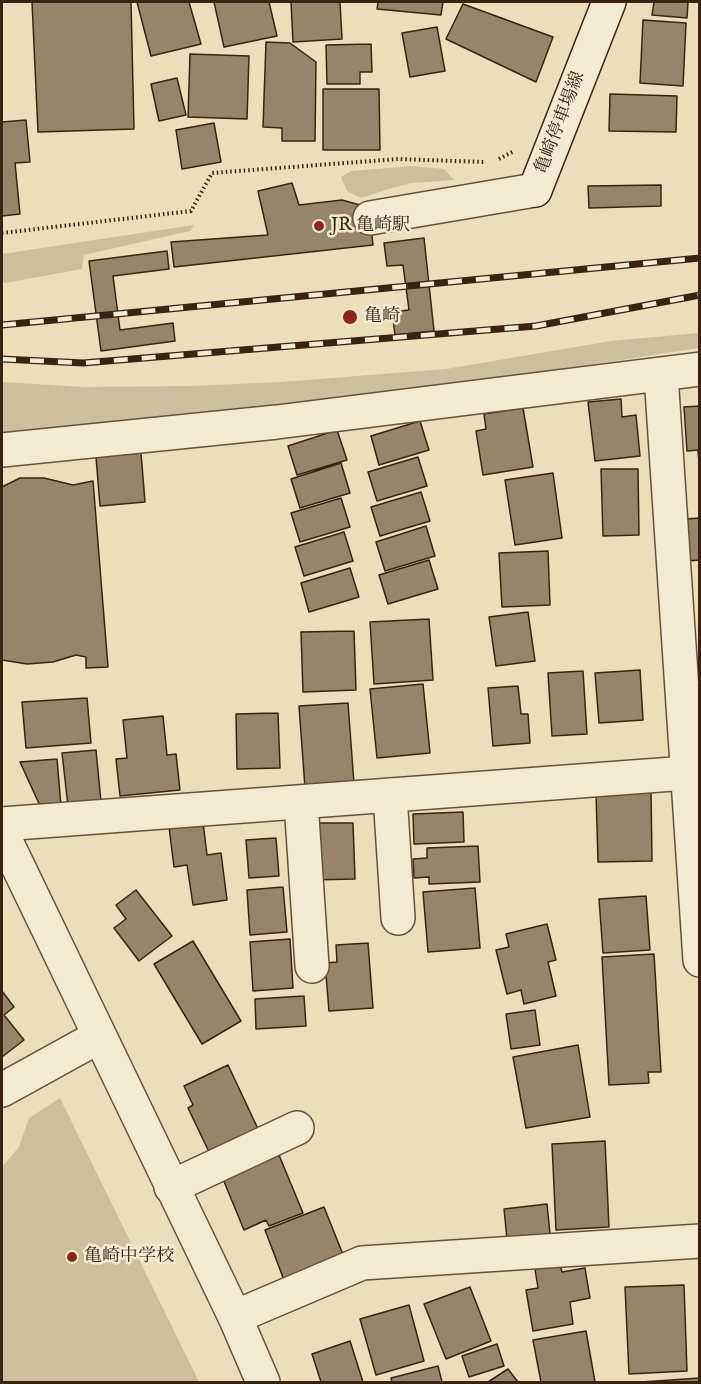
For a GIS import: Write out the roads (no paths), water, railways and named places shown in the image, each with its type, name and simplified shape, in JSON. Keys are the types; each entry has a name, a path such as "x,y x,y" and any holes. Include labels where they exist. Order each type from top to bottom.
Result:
{"street":[{"name":"亀崎停車場線","path":"370,218 535,190 609,2"},
{"path":"2,450 277,422 699,369"},
{"path":"661,375 693,773 699,960"},
{"path":"2,824 693,773"},
{"path":"390,795 398,918"},
{"path":"300,802 312,966"},
{"path":"2,833 234,1317 263,1383"},
{"path":"2,1090 98,1036"},
{"path":"171,1187 297,1128"},
{"path":"234,1317 362,1263 699,1241"}],"railway":[{"path":"2,325 700,258"},
{"path":"2,359 83,363 536,326 700,295"}],"place":[{"name":"JR 亀崎駅","path":"319,226"},
{"name":"亀崎","path":"350,317"},
{"name":"亀崎中学校","path":"72,1257"}]}
